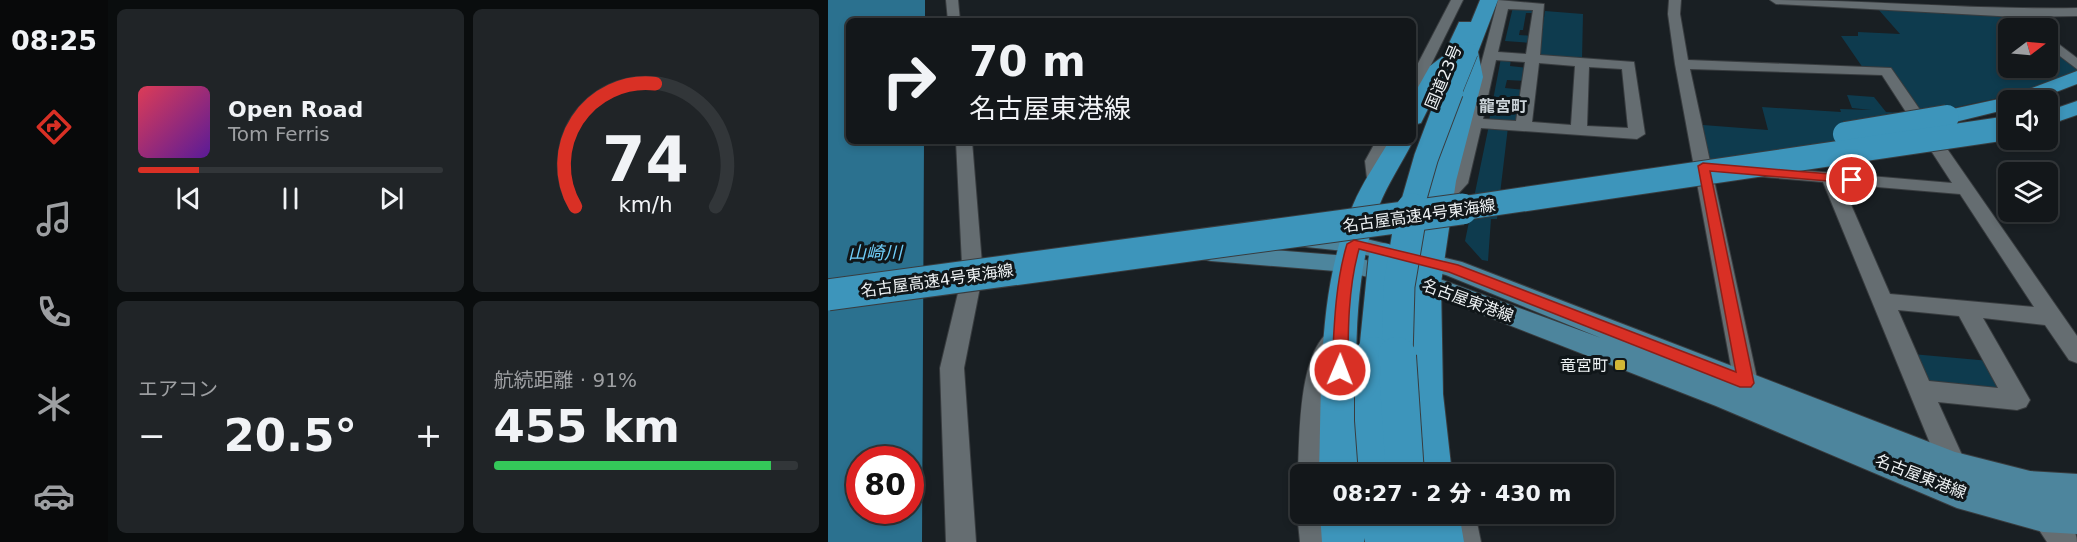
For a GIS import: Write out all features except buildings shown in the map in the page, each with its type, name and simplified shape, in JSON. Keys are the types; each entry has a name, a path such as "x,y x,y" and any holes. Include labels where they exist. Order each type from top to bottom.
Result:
{"highway":[{"name":"国道23号","path":"1427,464 1396,364 1399,298 1408,226 1439,120 1470,56 1476,0"},
{"name":"国道23号","path":"1377,464 1374,438 1376,315 1390,225 1406,166 1499,2"},
{"path":"1416,112 1437,70 1470,56 1473,77 1439,203 1428,273 1425,394 1429,464"},
{"path":"2043,90 2077,77"},
{"path":"2058,99 2077,91"},
{"path":"1750,156 1765,147 1947,117 1998,105"},
{"path":"2058,115 2077,108"},
{"name":"名古屋高速4号東海線","path":"828,281 1750,156 1998,116"},
{"path":"2058,127 2077,121"},
{"name":"名古屋高速4号東海線","path":"828,293 1602,190 1998,130"},
{"path":"1602,190 1632,195 1838,166 1998,140"},
{"path":"1339,464 1341,332 1351,254 1364,211 1399,144"},
{"path":"1342,524 1343,542"},
{"path":"1384,524 1386,542"},
{"path":"1412,524 1415,542"},
{"path":"1440,524 1443,542"}],"main road":[{"name":"名古屋東港線","path":"828,281 1122,252 1351,254 1428,273 1957,492 2043,516 2077,517"},
{"name":"名古屋東港線","path":"828,293 965,269"},
{"name":"名古屋東港線","path":"1428,273 1464,272 1953,466 2031,488 2061,491 2077,489"}],"street":[{"path":"952,0 954,18"},
{"path":"1416,81 1457,0"},
{"path":"1675,0 1674,14 1682,64 1746,383"},
{"path":"1776,0 2017,13 2077,12"},
{"path":"2001,0 2023,18"},
{"path":"1499,2 1540,7 1523,126"},
{"path":"2058,49 2077,65"},
{"path":"1439,203 1459,183 1474,123 1470,56 1629,65 1637,134 1474,123"},
{"path":"1579,130 1582,62"},
{"path":"1682,64 1886,71 2077,354"},
{"path":"961,542 952,368 965,269 964,144"},
{"path":"1377,186 1374,161 1382,144"},
{"path":"1703,166 1964,189"},
{"path":"1830,178 1953,466"},
{"path":"1883,301 2051,317"},
{"path":"1922,390 2017,400 1966,309"},
{"path":"1312,464 1315,409 1321,361 1341,332"},
{"path":"2031,488 2043,516 2065,542"},
{"path":"1313,524 1314,542"},
{"path":"1462,524 1466,542"}],"shaded area":[{"path":"1513,7 1534,8 1536,13 1526,13 1523,30 1520,30 1519,35 1533,36 1532,43 1505,41"},
{"path":"1878,9 2019,17 1998,18 1998,78 2058,78 2058,51 2077,68 2077,73 2040,89 1998,90 1998,98 1916,116 1888,70 1863,68 1841,36 1858,36 1858,32 1900,34"},
{"path":"1545,11 1583,14 1582,60 1538,57"},
{"path":"1501,58 1511,59 1510,66 1528,68 1526,81 1507,80 1505,88 1525,90 1520,122 1489,121"},
{"path":"1847,95 1874,97 1886,112 1906,113 1931,152 1812,169 1709,161 1703,125 1768,130 1762,107 1841,112 1840,109 1871,110 1852,108"},
{"path":"1489,125 1508,127 1497,219 1491,219 1488,261 1482,260 1465,241"},
{"path":"1912,354 1990,361 2013,397 1927,389"}],"water":[{"name":"山崎川","path":"828,0 925,0 925,18 846,18 846,144 924,144 922,446 846,446 846,524 922,524 922,542 828,542"}],"place":[{"name":"竜宮町","path":"1620,365"}],"district":[{"name":"龍宮町","path":"1503,106"}],"route":[{"path":"1340,370 1341,332 1348,264 1354,244 1453,268 1746,383 1703,166 1852,180"}]}
